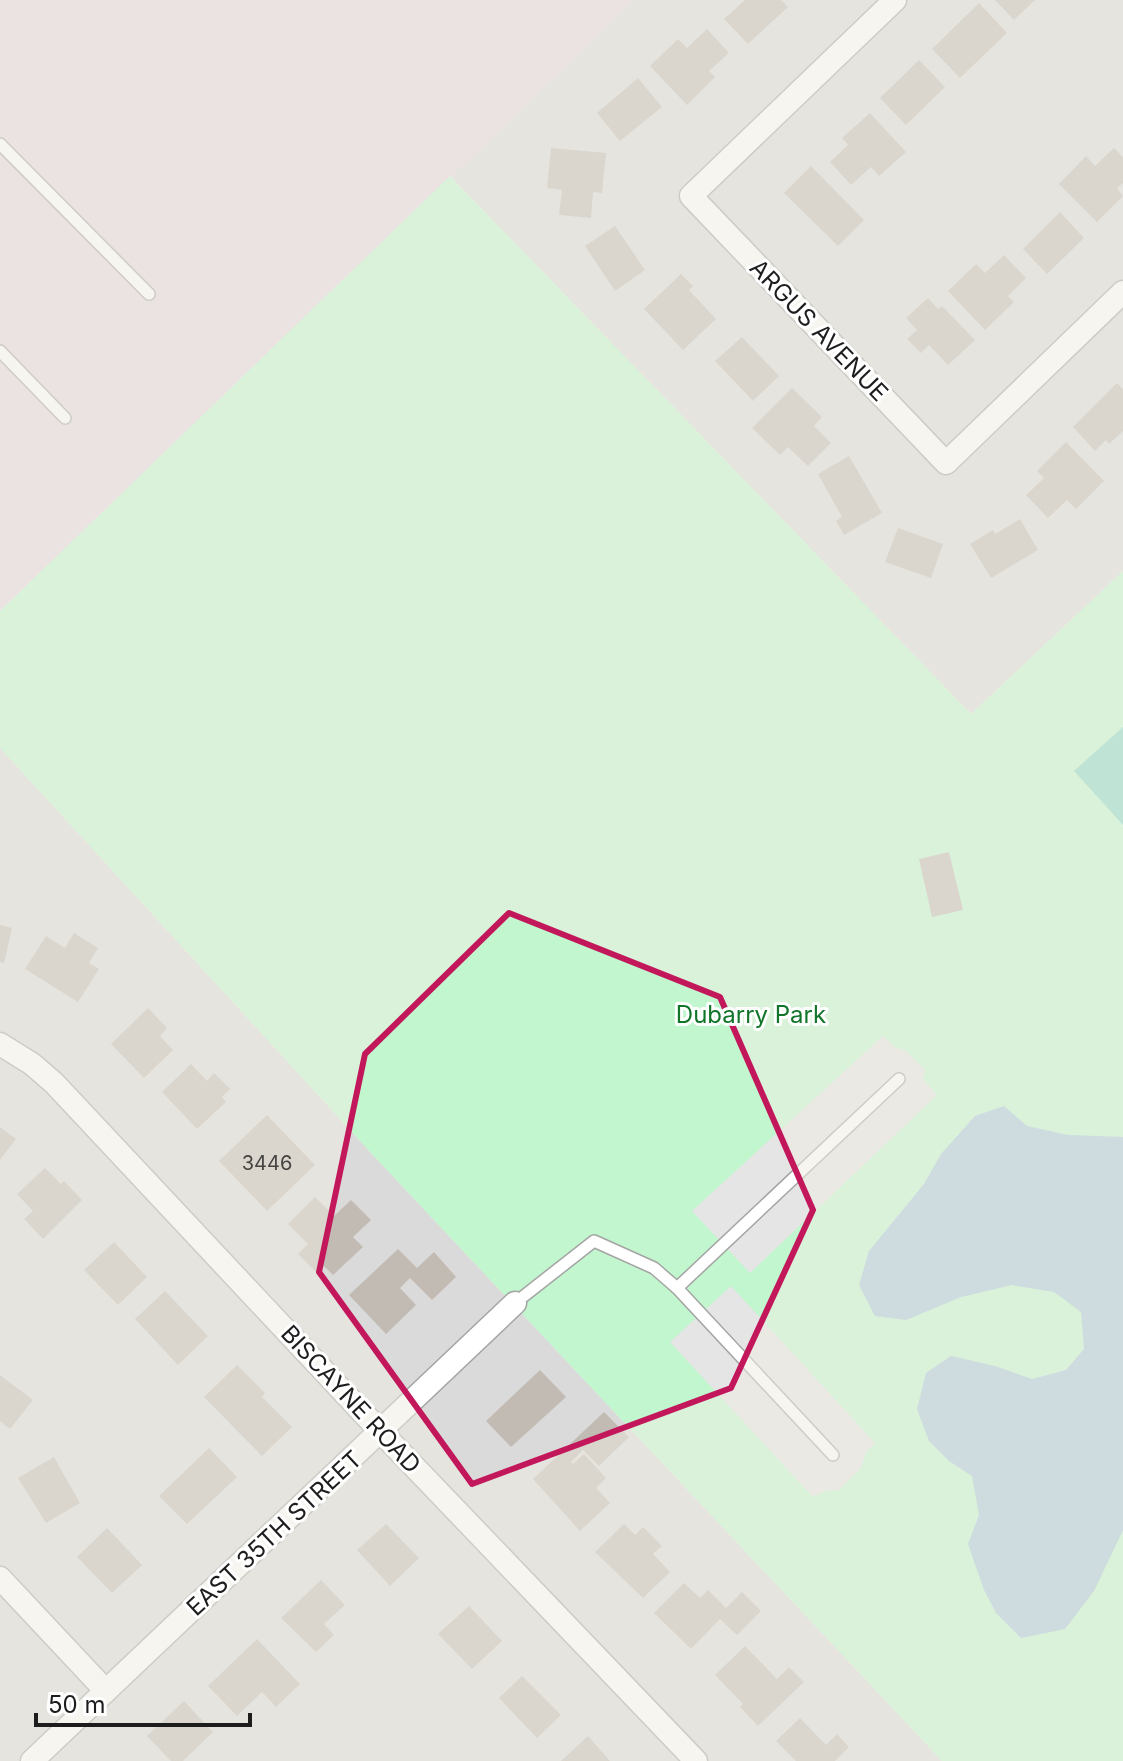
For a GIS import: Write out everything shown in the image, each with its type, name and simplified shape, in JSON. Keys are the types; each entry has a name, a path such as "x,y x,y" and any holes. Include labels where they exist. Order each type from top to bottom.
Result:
{"street":[{"name":"ARGUS AVENUE","path":"895,0 691,196 946,463 1123,292"},
{"name":"BISCAYNE ROAD","path":"0,1044 32,1064 54,1083 381,1432 696,1761"},
{"name":"EAST 35TH STREET","path":"32,1761 515,1303"},
{"path":"0,1578 106,1691"}],"lane":[{"path":"0,144 149,294"},
{"path":"0,351 65,418"},
{"path":"677,1288 899,1079"},
{"path":"515,1303 594,1241 654,1268 677,1288 833,1455"}],"highlighted area":[{"path":"509,913 720,997 813,1210 731,1388 472,1484 319,1272 365,1054"}],"shaded area":[{"path":"0,0 635,0 0,611"},
{"path":"635,0 1123,0 1123,571 971,714 450,176"},
{"path":"1123,727 1123,825 1074,771"},
{"path":"0,748 372,1154 942,1761 0,1761"},
{"path":"883,1036 896,1048 905,1050 925,1070 923,1079 937,1095 750,1273 692,1211"},
{"path":"1004,1106 1027,1126 1068,1135 1123,1137 1123,1530 1094,1591 1065,1629 1021,1638 996,1613 984,1590 968,1544 979,1515 972,1476 949,1461 929,1441 917,1409 926,1373 951,1356 1032,1379 1066,1370 1084,1349 1081,1312 1054,1292 1012,1285 961,1297 906,1320 875,1316 859,1285 869,1251 924,1184 941,1154 975,1116"},
{"path":"731,1286 875,1443 866,1452 861,1468 839,1490 825,1491 813,1497 670,1342"}],"green space":[{"name":"Dubarry Park","path":"450,176 971,714 1123,571 1123,1761 942,1761 372,1154 0,748 0,611"}],"building":[{"path":"745,0 781,0 788,7 748,44 724,19"},
{"path":"995,0 1035,0 1014,20"},
{"path":"979,3 1007,33 960,78 932,49"},
{"path":"707,29 729,53 709,71 715,77 687,105 650,66 678,39 687,48"},
{"path":"919,60 945,87 906,125 880,98"},
{"path":"638,78 662,107 620,141 597,113"},
{"path":"870,113 906,152 879,176 871,167 851,185 830,162 848,145 842,138"},
{"path":"551,148 606,153 602,193 593,192 591,218 559,215 562,190 547,188"},
{"path":"1114,148 1123,157 1123,183 1117,188 1123,196 1097,222 1059,184 1086,156 1095,166"},
{"path":"811,166 864,220 838,246 784,193"},
{"path":"1060,212 1084,238 1047,274 1023,249"},
{"path":"615,226 645,270 615,291 585,246"},
{"path":"1004,255 1026,278 1008,296 1014,302 985,330 948,291 976,264 985,273"},
{"path":"681,274 693,286 689,290 716,319 683,350 644,309"},
{"path":"928,298 938,309 942,306 975,340 948,365 929,345 921,353 907,339 917,330 906,318"},
{"path":"742,337 779,376 753,401 715,361"},
{"path":"1117,383 1123,389 1123,431 1109,444 1106,440 1095,451 1073,427"},
{"path":"792,388 822,417 814,426 831,443 808,466 788,447 780,455 752,428"},
{"path":"1066,442 1104,481 1076,509 1067,500 1048,518 1026,495 1044,478 1037,471"},
{"path":"849,456 882,513 844,535 836,521 842,517 818,474"},
{"path":"1020,519 1038,550 991,578 970,544"},
{"path":"898,528 943,544 931,578 885,562"},
{"path":"949,852 963,910 932,917 919,859"},
{"path":"0,925 12,928 4,963 0,962"},
{"path":"74,933 98,948 89,963 99,969 78,1002 25,969 46,936 65,948"},
{"path":"148,1008 167,1028 160,1036 173,1050 144,1078 111,1044"},
{"path":"191,1064 207,1081 214,1073 230,1089 222,1097 226,1102 197,1129 162,1092"},
{"path":"267,1115 315,1165 267,1211 219,1161"},
{"path":"0,1127 16,1139 0,1160"},
{"path":"45,1168 61,1184 64,1181 82,1200 43,1239 24,1219 33,1211 17,1194"},
{"path":"315,1197 334,1216 351,1200 371,1220 353,1237 363,1247 333,1275 324,1266 317,1273 298,1254 308,1244 288,1224"},
{"path":"114,1242 147,1277 118,1305 84,1270"},
{"path":"398,1249 417,1268 434,1252 456,1277 432,1300 410,1278 400,1288 416,1305 386,1334 349,1295"},
{"path":"165,1291 208,1336 178,1365 135,1319"},
{"path":"237,1365 265,1393 262,1397 292,1427 262,1456 204,1397"},
{"path":"540,1370 566,1397 511,1447 486,1421"},
{"path":"0,1375 33,1400 10,1429 0,1421"},
{"path":"604,1412 629,1437 599,1466 583,1450 571,1462 573,1464 584,1454 606,1478 596,1488 610,1503 580,1531 533,1479"},
{"path":"209,1448 237,1477 187,1524 159,1496"},
{"path":"54,1457 80,1503 46,1523 18,1478"},
{"path":"386,1524 419,1558 390,1586 357,1550"},
{"path":"624,1524 635,1535 643,1527 662,1546 653,1554 670,1572 643,1598 595,1552"},
{"path":"107,1528 142,1565 112,1593 77,1557"},
{"path":"321,1580 345,1605 324,1624 334,1635 316,1652 281,1618"},
{"path":"684,1583 700,1598 708,1590 726,1608 742,1592 761,1611 737,1635 720,1619 691,1649 654,1613"},
{"path":"469,1606 502,1641 472,1669 438,1634"},
{"path":"257,1639 300,1684 276,1707 262,1692 237,1716 208,1686"},
{"path":"745,1646 777,1679 789,1667 804,1682 758,1726 740,1707 743,1704 715,1675"},
{"path":"522,1676 561,1715 537,1738 499,1698"},
{"path":"184,1701 213,1732 183,1761 171,1761 147,1736"},
{"path":"800,1718 826,1745 837,1734 849,1747 835,1761 796,1761 776,1741"},
{"path":"588,1736 610,1761 561,1761"}]}
